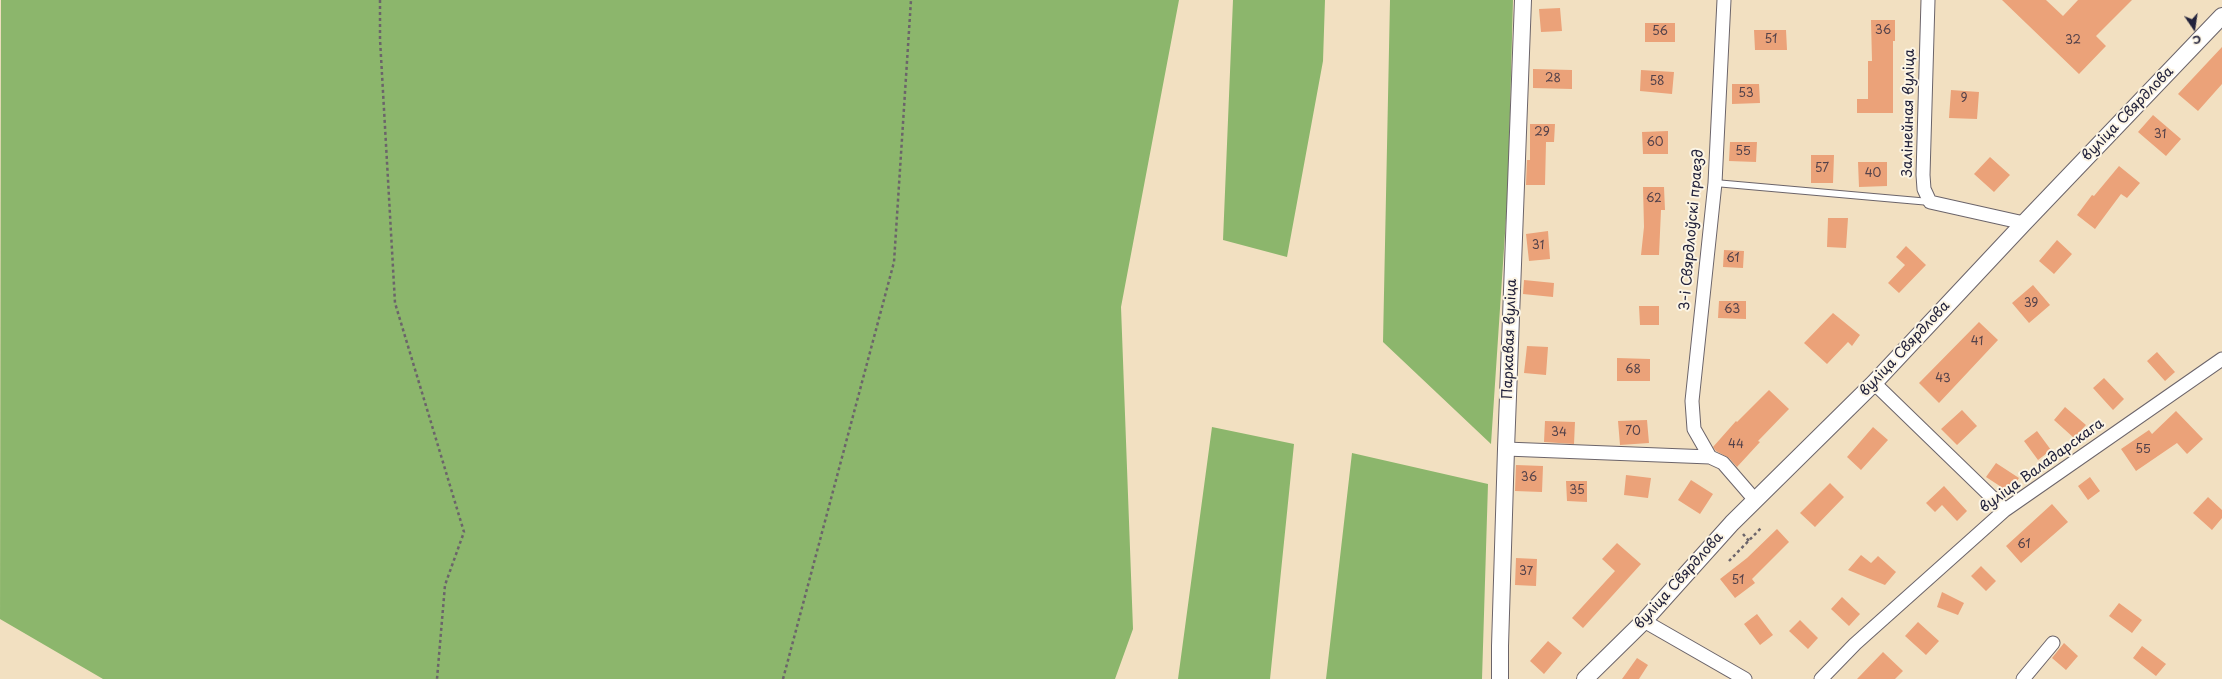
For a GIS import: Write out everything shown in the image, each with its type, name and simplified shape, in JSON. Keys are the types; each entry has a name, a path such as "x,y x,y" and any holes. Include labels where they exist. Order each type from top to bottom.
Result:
{"street":[{"name":"Паркавая вуліца","path":"1500,679 1506,449 1523,0"},
{"name":"3-і Свярдлоўскі праезд","path":"1710,457 1694,429 1692,401 1714,183 1724,0"},
{"name":"Залінейная вуліца","path":"1928,0 1923,175 1924,189 1930,202"},
{"name":"вуліца Свярдлова","path":"1585,679 1644,621 1755,500 1874,383 2024,223 2222,16"},
{"path":"1930,202 2024,223"},
{"name":"вуліца Валадарскага","path":"1821,679 1855,644 2004,510 2222,359"},
{"path":"1874,383 2004,510"},
{"path":"1506,449 1710,457 1723,463 1755,500"},
{"path":"1644,621 1745,679"},
{"path":"2023,679 2053,643"}],"lane":[{"path":"1714,183 1930,202"}],"path":[{"path":"380,0 380,39 395,303 464,532 445,584 437,679"},
{"path":"783,679 894,262 911,0"},
{"path":"1729,561 1762,527"}],"green space":[{"path":"1,0 1179,0 1121,307 1133,629 1115,679 103,679 0,619"},
{"path":"1233,0 1325,0 1323,61 1287,257 1223,240"},
{"path":"1390,0 1513,0 1508,188 1491,444 1383,342"},
{"path":"1212,427 1294,444 1270,679 1178,679"},
{"path":"1352,453 1488,484 1482,679 1326,679"}],"building":[{"path":"2002,0 2046,0 2063,16 2078,0 2132,0 2096,36 2106,46 2079,74"},
{"path":"1560,8 1562,31 1541,32 1539,9"},
{"path":"1871,20 1895,20 1895,41 1893,41 1893,113 1857,113 1857,99 1868,99 1868,61 1872,61"},
{"path":"1645,23 1675,23 1675,42 1645,42"},
{"path":"1754,30 1786,30 1787,50 1755,50"},
{"path":"2222,47 2222,84 2198,111 2178,94"},
{"path":"1533,69 1572,70 1572,89 1533,88"},
{"path":"1641,70 1674,72 1672,94 1640,91"},
{"path":"1732,84 1759,84 1760,103 1732,104"},
{"path":"1951,90 1979,92 1977,119 1949,118"},
{"path":"2153,115 2181,139 2166,156 2138,132"},
{"path":"1530,124 1555,124 1554,142 1546,142 1545,185 1526,185 1527,160 1530,160"},
{"path":"1668,131 1668,154 1643,154 1642,132"},
{"path":"1730,142 1757,142 1756,162 1729,161"},
{"path":"1811,155 1834,155 1833,183 1811,183"},
{"path":"1990,157 2010,175 1994,192 1974,174"},
{"path":"1858,162 1887,162 1887,186 1859,187"},
{"path":"2119,166 2140,183 2127,198 2121,194 2095,229 2077,215 2092,195 2094,196"},
{"path":"1643,187 1664,187 1665,210 1661,210 1659,255 1641,255 1644,227"},
{"path":"1828,218 1848,218 1846,248 1827,247"},
{"path":"1548,231 1550,259 1529,261 1526,234"},
{"path":"2057,240 2072,254 2054,274 2039,261"},
{"path":"1906,246 1926,265 1899,293 1888,283 1905,265 1896,257"},
{"path":"1724,250 1744,251 1743,268 1723,267"},
{"path":"1524,280 1554,283 1553,297 1523,294"},
{"path":"2033,285 2050,305 2029,323 2012,303"},
{"path":"1719,301 1746,301 1746,319 1718,318"},
{"path":"1639,306 1659,306 1659,325 1640,325"},
{"path":"1833,313 1860,335 1852,346 1848,342 1827,364 1804,343"},
{"path":"1979,322 1998,340 1939,403 1919,383"},
{"path":"1527,346 1548,347 1546,375 1524,373"},
{"path":"2157,352 2175,372 2165,381 2147,361"},
{"path":"1617,358 1650,359 1650,381 1617,381"},
{"path":"2104,378 2124,399 2113,410 2093,388"},
{"path":"1769,390 1789,409 1758,441 1760,442 1737,467 1729,458 1716,451 1713,447 1736,421 1737,422"},
{"path":"2065,407 2086,425 2074,438 2054,420"},
{"path":"1962,410 1977,426 1957,445 1941,429"},
{"path":"2176,411 2203,439 2187,454 2177,443 2136,471 2121,449 2149,430 2152,434"},
{"path":"1647,420 1649,443 1620,445 1618,421"},
{"path":"1545,421 1575,422 1574,444 1544,442"},
{"path":"1873,427 1888,440 1861,470 1847,457"},
{"path":"2037,431 2051,450 2038,460 2024,441"},
{"path":"1996,463 2019,478 2009,492 1986,477"},
{"path":"1516,465 1543,466 1542,492 1515,491"},
{"path":"1626,475 1651,478 1648,498 1624,495"},
{"path":"2090,477 2100,491 2088,500 2078,486"},
{"path":"1691,480 1713,494 1700,514 1678,500"},
{"path":"1566,481 1587,481 1587,502 1567,501"},
{"path":"1830,483 1844,497 1815,527 1800,513"},
{"path":"1944,486 1967,511 1957,521 1942,505 1935,512 1926,503"},
{"path":"2208,497 2222,510 2222,518 2212,530 2193,513"},
{"path":"2052,504 2068,522 2021,563 2006,546"},
{"path":"1777,529 1789,542 1752,579 1755,583 1735,598 1720,579 1747,558"},
{"path":"1617,543 1641,564 1583,628 1572,618 1615,571 1602,559"},
{"path":"1861,555 1871,563 1878,556 1896,572 1885,585 1848,570"},
{"path":"1516,558 1537,559 1536,586 1515,585"},
{"path":"1981,566 1996,581 1986,591 1971,576"},
{"path":"1942,592 1964,603 1958,615 1937,607"},
{"path":"1842,597 1860,614 1849,626 1831,609"},
{"path":"2119,603 2142,620 2132,633 2109,616"},
{"path":"1757,614 1773,635 1760,645 1744,624"},
{"path":"1800,620 1818,638 1808,649 1789,631"},
{"path":"1918,622 1939,641 1926,655 1905,636"},
{"path":"1548,641 1562,653 1544,674 1530,661"},
{"path":"2064,643 2078,656 2066,670 2052,658"},
{"path":"2142,646 2166,664 2156,676 2133,658"},
{"path":"1883,652 1903,671 1895,679 1857,679"},
{"path":"1637,658 1648,665 1639,679 1622,679"}]}
